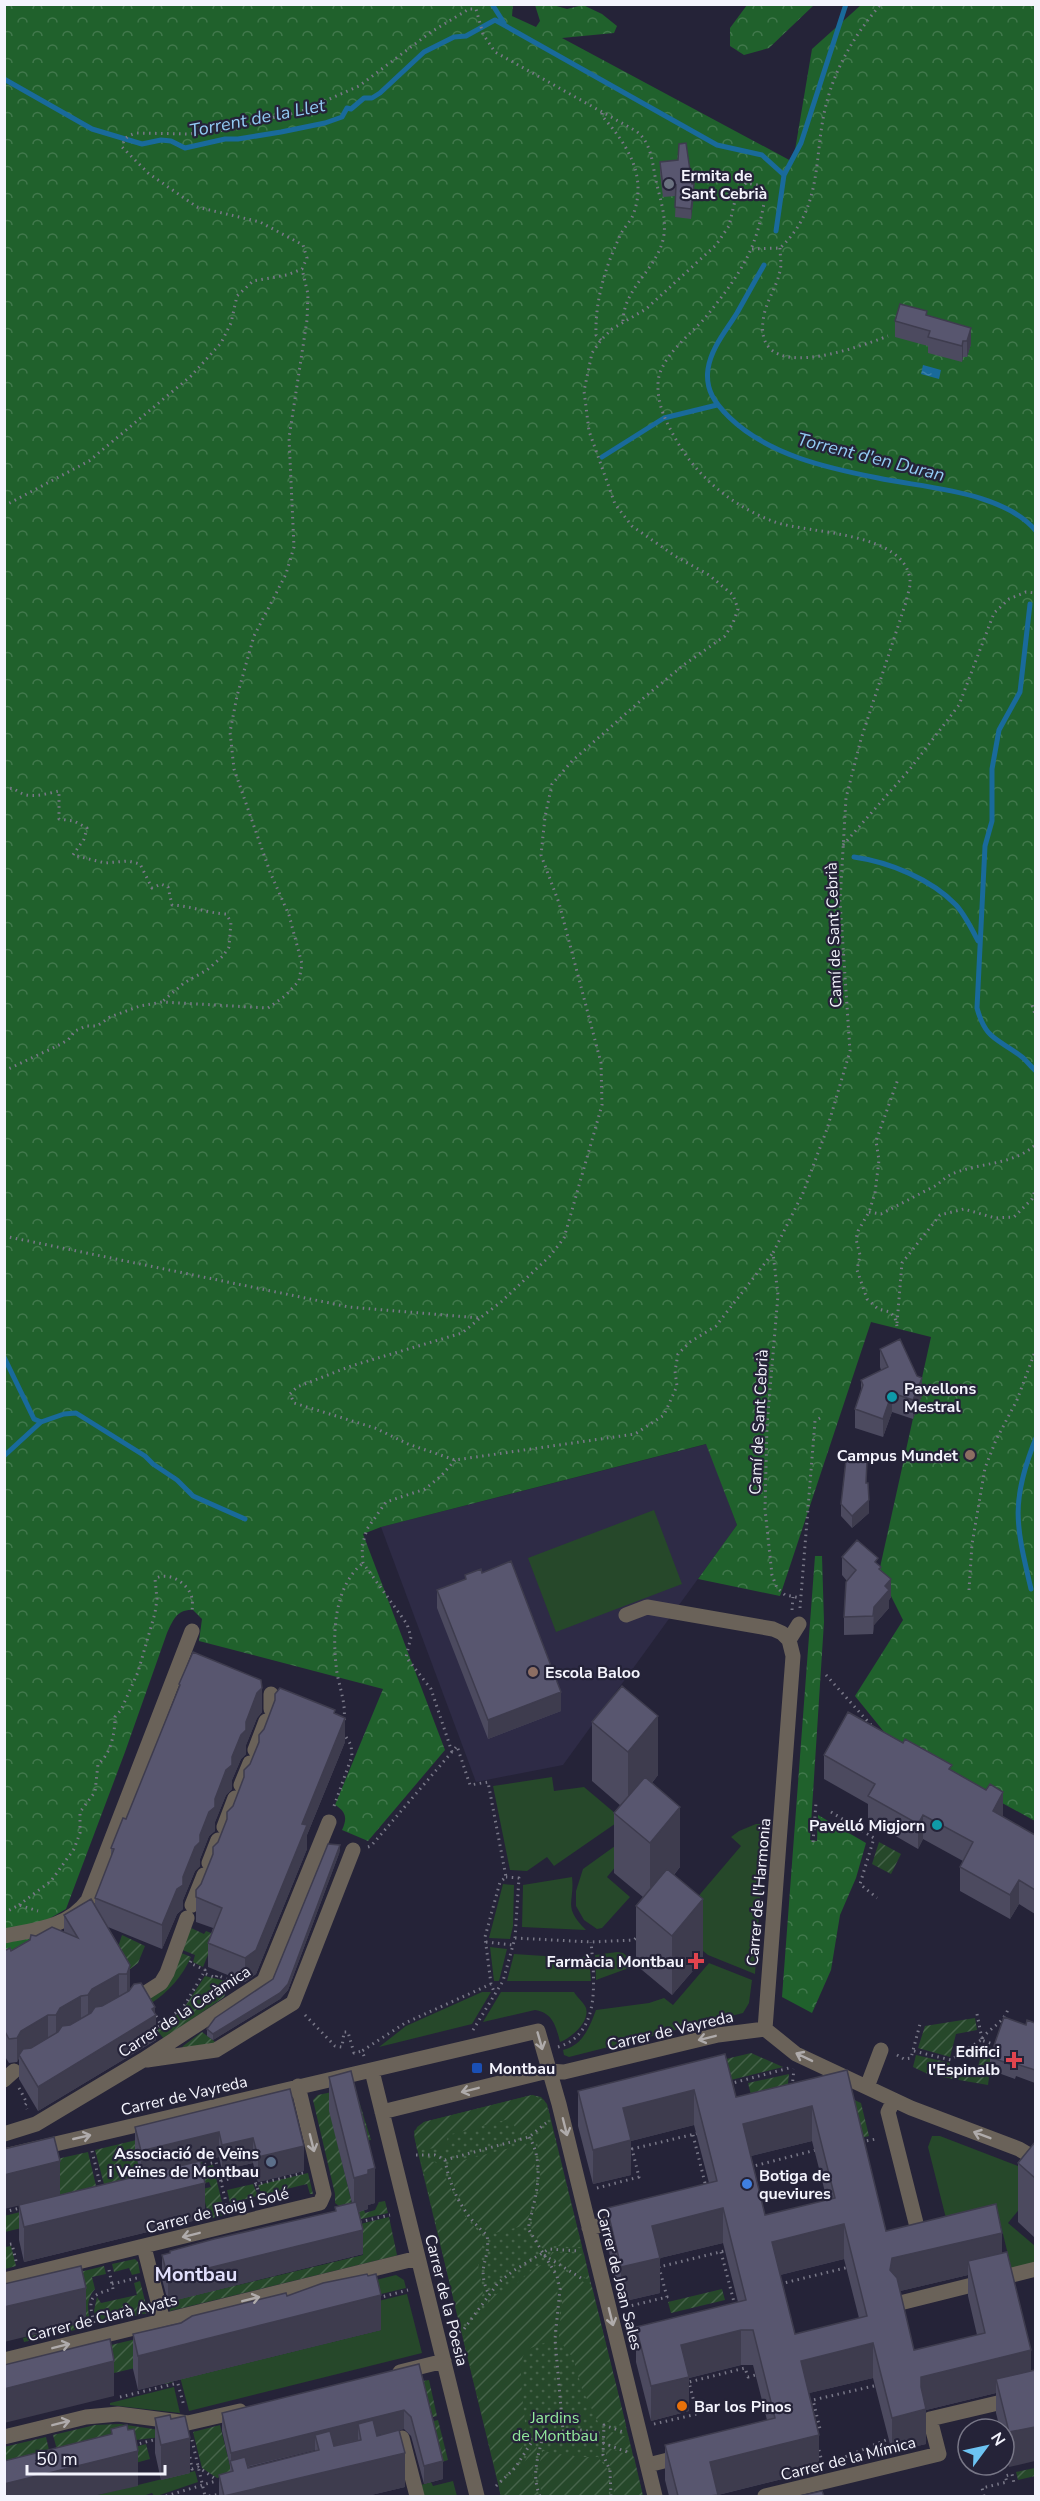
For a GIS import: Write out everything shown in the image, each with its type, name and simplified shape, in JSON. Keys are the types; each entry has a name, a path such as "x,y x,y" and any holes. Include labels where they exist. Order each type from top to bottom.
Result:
{"street":[{"path":"626,1615 647,1607 773,1629 782,1632 789,1640"},
{"path":"789,1640 795,1618"},
{"path":"4,1936 53,1925 70,1918 81,1910 88,1900 192,1631"},
{"name":"Carrer de l'Harmonia","path":"765,2029 793,1656 789,1640"},
{"path":"136,2000 161,1983 238,1792 269,1708"},
{"name":"Carrer de la Ceràmica","path":"4,2134 36,2124 166,2046 264,1981 329,1822"},
{"path":"143,2060 216,2050 293,2003 353,1850"},
{"path":"765,2029 796,2054 894,2100 1019,2149 1035,2159"},
{"name":"Carrer de Vayreda","path":"382,2112 548,2072 564,2072 718,2036 765,2029"},
{"name":"Carrer de Vayreda","path":"4,2156 537,2031 548,2072"},
{"path":"867,2088 886,2051"},
{"path":"372,2071 382,2112"},
{"name":"Carrer de Joan Sales","path":"548,2072 559,2104 589,2228 624,2347 642,2460 655,2496"},
{"name":"Carrer de Roig i Solé","path":"4,2280 316,2204 322,2200 324,2194 298,2086"},
{"path":"894,2100 888,2112 916,2227"},
{"name":"Carrer de la Poesia","path":"382,2112 477,2496"},
{"path":"589,2228 645,2215"},
{"path":"144,2247 163,2321"},
{"name":"Carrer de Clarà Ayats","path":"4,2360 418,2258"},
{"path":"900,2303 1035,2269"},
{"path":"390,2374 444,2361"},
{"name":"Carrer de la Mímica","path":"765,2496 939,2454 930,2419 1035,2394"},
{"path":"4,2437 86,2417 118,2414 188,2423 255,2407"},
{"path":"369,2446 402,2438 417,2496"},
{"path":"642,2460 704,2451"}],"path":[{"path":"752,249 780,248 791,237 813,192 825,106 841,62 880,4"},
{"path":"4,1071 68,1040 75,1030 86,1026 97,1026 110,1017 140,1006 162,1002 268,1008 285,996 299,981 302,964 289,915 270,872 234,769 230,732 254,636 286,574 294,548 289,438 306,320 308,294 302,269 307,258 303,245 260,222 197,207 148,173 122,147 124,140 128,135 136,134 189,134 234,129 261,120 300,112 359,86 431,32 469,9 476,9 483,34 495,52 643,136 651,155 665,213 665,228 660,248 627,297 623,309 623,322 601,340 592,353 584,391 589,431 615,504 632,525 675,556 709,575 733,595 738,609 725,636 647,695 572,760 552,784 545,817 541,855 559,903 601,1064 602,1105 564,1238 550,1256 501,1302 462,1333 351,1366 297,1388 290,1394 294,1403 375,1428 408,1444 455,1460 635,1434 664,1415 677,1386 675,1371 678,1354 690,1342 716,1326 774,1253"},
{"path":"601,340 596,335 599,292 619,236 632,218 636,204 637,179 635,164 626,147 602,116 602,111"},
{"name":"Camí de Sant Cebrià","path":"623,322 646,309 716,245 729,226 737,192 746,183 758,185 765,197 752,249 718,300 670,354 658,381 664,418 687,459 731,501 776,523 835,533 885,546 902,562 910,579 906,602 861,739 846,798 840,901 850,1051 827,1129 803,1193 774,1253 778,1295 767,1425 765,1509 772,1575 780,1592 793,1597"},
{"path":"780,248 781,270 764,313 762,327 771,348 783,356 804,359 856,348 888,336"},
{"path":"4,506 89,460 191,376 221,343 231,323 237,296 253,281 287,275 302,269"},
{"path":"842,846 910,769 959,705 994,613 1009,599 1026,592 1035,593"},
{"path":"4,788 16,788 23,794 35,795 59,791 59,819 74,821 87,828 84,839 73,855 105,863 128,861 140,864 152,888 161,884 168,886 172,905 192,906 207,913 226,914 231,922 229,947 207,970 184,983 162,1002"},
{"path":"1035,1001 1032,1005 1035,1017"},
{"path":"898,1079 876,1141 879,1160 878,1183 869,1212 856,1239 860,1255 857,1270 869,1303 878,1309 890,1312 897,1326 902,1263 940,1215 964,1209 995,1218 1014,1217 1032,1199 1035,1188"},
{"path":"869,1212 881,1214 936,1186 948,1176 991,1162 1001,1163 1030,1149 1035,1144"},
{"path":"4,1236 349,1307 480,1318"},
{"path":"969,1590 972,1544 985,1467 1017,1400 1035,1349"},
{"path":"795,1618 801,1598 815,1421 820,1418"},
{"path":"452,1752 431,1689 406,1657 411,1637 407,1624 363,1563 362,1546 367,1529 386,1502 424,1489 441,1476 455,1460"},
{"path":"329,1822 352,1756 351,1745 346,1737 340,1735 345,1716 336,1656 337,1618 345,1582 363,1563"},
{"path":"4,1913 19,1905 51,1881 74,1849 80,1833 80,1812 95,1792 98,1764 104,1760 110,1747 115,1728 115,1717 121,1710 138,1672 155,1613 157,1599 155,1579 158,1576 168,1577 186,1586 192,1597 192,1631"},
{"path":"795,1618 793,1597 801,1598"},
{"path":"826,1675 873,1727"},
{"path":"353,1850 371,1846 457,1746 470,1785 488,1782 506,1877"},
{"path":"813,1842 816,1803"},
{"path":"831,1812 874,1838 860,1884 877,1898"},
{"path":"473,2030 503,1981 515,1938 519,1878 506,1877 500,1882 486,1942 491,1984 495,1994"},
{"path":"19,1905 45,1912 53,1925"},
{"path":"515,1938 591,1942 634,1940 642,1931"},
{"path":"486,1942 513,1945"},
{"path":"561,2046 580,2035 591,2012 594,1981 591,1942"},
{"path":"176,1949 193,1956 190,1963 205,1970 204,1973"},
{"path":"204,1973 233,1982 222,2008"},
{"path":"166,2046 156,2029 184,2006 204,1973"},
{"path":"293,2003 335,2046 342,2047 344,2032 348,2032 354,2053 362,2051 405,2023 491,1984"},
{"path":"914,2051 951,2060 982,2040 986,2032 1004,2019 1008,2009"},
{"path":"152,2010 161,2025"},
{"path":"977,2014 982,2040"},
{"path":"886,2051 907,2060 911,2058 920,2024"},
{"path":"982,2040 998,2046"},
{"path":"362,2051 364,2056"},
{"path":"730,2094 727,2083 789,2067"},
{"path":"791,2092 794,2069"},
{"path":"10,2075 27,2103 25,2105 36,2124"},
{"path":"416,2155 435,2155 445,2160 529,2138 553,2120"},
{"path":"591,2189 639,2177 632,2150 703,2132"},
{"path":"693,2134 708,2195"},
{"path":"529,2138 536,2150 538,2166 536,2193 528,2230 557,2276 560,2289 555,2339 563,2431"},
{"path":"859,2141 876,2139"},
{"path":"91,2148 101,2190"},
{"path":"751,2176 748,2167 825,2148"},
{"path":"445,2160 447,2173 462,2207 470,2219 487,2235 488,2251 482,2266 483,2281 489,2295"},
{"path":"192,2168 216,2162 227,2206"},
{"path":"255,2185 309,2171"},
{"path":"221,2181 252,2174 261,2198"},
{"path":"4,2212 24,2208"},
{"path":"359,2222 390,2215"},
{"path":"4,2245 12,2244 18,2267"},
{"path":"459,2332 464,2330 498,2283 513,2271 554,2248 573,2252 585,2249"},
{"path":"620,2309 666,2297 659,2267 732,2249"},
{"path":"721,2252 736,2313"},
{"path":"542,2254 585,2280"},
{"path":"779,2294 777,2284 856,2265"},
{"path":"95,2328 90,2308 92,2299 97,2293 113,2289 110,2274"},
{"path":"112,2284 132,2279"},
{"path":"367,2301 408,2290"},
{"path":"649,2425 697,2414 689,2382 746,2368 748,2377 759,2374"},
{"path":"176,2374 185,2414"},
{"path":"110,2399 178,2383"},
{"path":"816,2437 814,2430 820,2429 813,2400 887,2383"},
{"path":"610,2496 611,2475 603,2455 604,2425 621,2432 630,2430"},
{"path":"189,2430 207,2496 221,2494"},
{"path":"496,2486 515,2468 528,2445 543,2436 563,2431 583,2430 603,2434"},
{"path":"540,2496 536,2487 535,2468 543,2436"},
{"path":"132,2445 165,2437"},
{"path":"818,2446 823,2467 886,2440 888,2453"},
{"path":"603,2443 642,2460"},
{"path":"187,2448 192,2469 198,2467"},
{"path":"198,2467 217,2480"},
{"path":"984,2496 982,2488 1007,2482 1005,2476 1012,2474 1014,2483"},
{"path":"166,2496 226,2478"}],"shaded area":[{"name":"Escola Baloo","path":"707,1444 737,1525 563,1765 476,1782 381,1527"}],"green space":[{"path":"513,4 512,16 536,27 540,21 535,5 553,5 567,9 583,5 602,14 617,26 614,33 562,38 793,162 812,49 861,5 1035,5 1035,1821 893,1743 855,1696 903,1620 879,1572 931,1337 871,1322 780,1596 698,1579 737,1525 706,1444 381,1527 363,1534 445,1750 368,1841 342,1830 345,1816 342,1810 335,1805 383,1689 199,1641 202,1619 193,1610 179,1613 167,1633 66,1909 47,1920 5,1973 4,5"},
{"path":"747,5 814,5 769,48 744,55 730,46 730,28"},
{"path":"654,1510 682,1584 556,1632 528,1558"},
{"path":"815,1556 822,1556 824,1622 810,1840 817,1841 818,1815 866,1843 856,1878 840,1915 831,1970 812,2013 782,1997"},
{"path":"552,1777 554,1791 584,1787 622,1819 554,1866 547,1857 527,1871 510,1870 493,1786"},
{"path":"756,1824 765,1824 755,1974 708,1955 673,1926 741,1846 731,1837"},
{"path":"633,1833 642,1835 607,1877 630,1897 602,1928 597,1929 584,1920 576,1906 576,1891 583,1869"},
{"path":"879,1842 901,1854 891,1874 872,1864"},
{"path":"572,1877 572,1910 586,1930 522,1927 523,1885"},
{"path":"503,1884 514,1885 513,1926 510,1939 489,1938"},
{"path":"189,1927 204,1934 206,1931 216,1935 203,1967 193,1962 195,1955 180,1949"},
{"path":"122,1935 145,1946 138,1963 125,1973 118,1947"},
{"path":"490,1947 507,1949 499,1981 494,1981"},
{"path":"179,1952 191,1957 188,1964 169,1989 150,2004 147,1999"},
{"path":"623,1953 633,1961 626,1969 596,1980 595,1955"},
{"path":"514,1954 575,1958 589,1956 591,1981 507,1981"},
{"path":"709,1963 752,1980 749,2003 743,2013 569,2057 564,2055 563,2050 576,2044 584,2035 596,2010 649,2003 664,1998 673,2005"},
{"path":"205,1976 230,1982 224,1997 164,2039 157,2030 182,2011"},
{"path":"482,1992 491,1992 472,2024 379,2047 406,2026"},
{"path":"501,1992 574,1992 586,2008 585,2019 574,2033 560,2042 550,2017 535,2010 483,2022"},
{"path":"975,2018 977,2030 956,2034 950,2057 918,2048 925,2026"},
{"path":"202,2032 218,2044 182,2048 183,2046"},
{"path":"984,2045 997,2049 988,2085 930,2075 913,2067 916,2055 950,2063 949,2068 975,2077"},
{"path":"751,2053 783,2067 731,2080 726,2059"},
{"path":"789,2074 785,2112 757,2119 748,2083"},
{"path":"332,2092 359,2101 371,2140 364,2141 330,2112 353,2208 363,2206 365,2213 375,2210 379,2202 385,2201 388,2213 352,2221 350,2214 335,2203 335,2194 313,2100 318,2095"},
{"name":"Jardins de Montbau","path":"532,2095 541,2097 547,2104 643,2496 501,2496 414,2136 417,2127 424,2122"},
{"path":"532,2095 544,2100 550,2115 522,2136 509,2119 448,2135 446,2147 417,2150 414,2131 424,2122"},
{"path":"852,2099 861,2103 869,2136 861,2138"},
{"path":"552,2127 582,2247 543,2248 531,2228 541,2185 537,2139"},
{"path":"153,2136 203,2163 105,2188 95,2150"},
{"path":"932,2136 940,2136 1023,2168 1035,2190 1008,2223 1035,2246 1035,2266 1012,2271 1001,2226 951,2238 928,2147"},
{"path":"525,2144 533,2150 535,2179 535,2190 528,2219 523,2226 491,2234 477,2222 463,2204 453,2184 451,2167 456,2162"},
{"path":"88,2152 97,2190 60,2199 30,2165"},
{"path":"421,2160 435,2162 440,2166 464,2215 484,2238 478,2264 483,2294 460,2327"},
{"path":"213,2165 225,2215 209,2219 202,2189 211,2187 209,2182 5,2232 4,2216"},
{"path":"308,2173 313,2194 310,2194 307,2184 262,2195 258,2185"},
{"path":"253,2184 258,2196 230,2203 227,2190"},
{"path":"389,2217 397,2255 395,2256 170,2311 167,2302 363,2255 352,2226"},
{"path":"11,2246 16,2266 5,2269 5,2247"},
{"path":"552,2252 584,2254 590,2281 550,2256"},
{"path":"135,2259 138,2262 140,2273 132,2275 129,2268 114,2272 112,2264"},
{"path":"552,2263 592,2287 626,2425 624,2427 610,2422 598,2422 582,2389 573,2358 559,2340 562,2292"},
{"path":"541,2265 549,2269 557,2285 558,2296 553,2337 526,2352 521,2361 525,2434 519,2455 498,2481 463,2338 493,2296 516,2284 535,2267"},
{"path":"104,2266 106,2274 92,2277 95,2289 88,2306 91,2326 67,2332 65,2327 4,2291"},
{"path":"396,2275 404,2280 406,2288 328,2307 324,2293"},
{"path":"140,2281 148,2313 98,2324 94,2311 97,2297 101,2303 137,2295 134,2283"},
{"path":"722,2289 725,2300 671,2313 668,2302"},
{"path":"407,2294 422,2353 189,2411 175,2358 186,2378 381,2330 366,2304"},
{"path":"56,2330 57,2334 24,2342 23,2338"},
{"path":"161,2333 173,2382 165,2384 160,2362 85,2380 78,2353"},
{"path":"429,2380 437,2416 433,2417 423,2381"},
{"path":"174,2387 180,2413 110,2405 110,2403"},
{"path":"438,2420 448,2460 439,2463 429,2422"},
{"path":"120,2424 186,2434 136,2440 136,2442 60,2461 53,2435 95,2425"},
{"path":"220,2425 232,2474 217,2478 202,2468 193,2432"},
{"path":"607,2430 628,2436 632,2452 606,2442"},
{"path":"46,2437 52,2463 5,2475 4,2447"},
{"path":"146,2444 150,2459 128,2465 109,2454"},
{"path":"533,2446 537,2447 532,2474 538,2496 501,2496 499,2489 523,2465"},
{"path":"606,2447 634,2457 643,2496 614,2496 613,2472 606,2455"},
{"path":"543,2451 576,2457 598,2457 608,2470 609,2496 543,2496 538,2474"},
{"path":"1035,2468 1035,2476 1018,2480 1016,2472"},
{"path":"195,2471 198,2482 157,2496 152,2493 143,2496 93,2496"},
{"path":"453,2481 457,2496 424,2496 421,2485 431,2482 433,2486"}],"water":[{"path":"923,365 941,370 939,379 921,374"}],"building":[{"path":"686,143 692,184 694,184 691,209 675,207 676,185 663,187 660,162 678,160 679,144"},
{"path":"900,304 927,311 926,315 971,328 967,341 963,341 962,346 928,337 930,331 895,321"},
{"path":"900,1339 917,1376 922,1378 913,1400 892,1393 883,1419 855,1409 863,1385 861,1380 888,1367 880,1349"},
{"path":"846,1460 867,1461 866,1483 868,1483 869,1500 852,1516 841,1504"},
{"path":"857,1540 878,1558 875,1562 881,1567 879,1569 891,1579 885,1586 889,1590 874,1607 873,1616 844,1617 846,1582 856,1570 842,1557"},
{"path":"511,1561 561,1692 488,1720 437,1590 466,1579 465,1575 481,1569 482,1573"},
{"path":"193,1652 261,1680 262,1688 257,1693 246,1722 246,1730 241,1735 232,1757 232,1765 226,1770 215,1799 215,1807 209,1812 200,1835 200,1842 195,1847 183,1877 183,1885 177,1889 162,1925 95,1898 114,1849 111,1848 123,1818 126,1819"},
{"path":"622,1686 658,1716 628,1752 592,1722"},
{"path":"280,1688 335,1710 334,1713 345,1718 302,1824 307,1825 256,1950 245,1958 208,1943 222,1908 196,1897 196,1890 201,1884 213,1854 213,1847 218,1842 227,1819 227,1812 233,1806 244,1777 244,1770 250,1764 259,1742 259,1735 264,1729 275,1694"},
{"name":"Pavelló Migjorn","path":"848,1712 903,1743 905,1739 952,1765 949,1769 986,1790 990,1784 1003,1792 993,1811 1035,1835 1035,1890 1019,1880 1010,1895 960,1867 973,1842 923,1815 918,1824 868,1796 875,1784 824,1755"},
{"path":"645,1777 680,1807 650,1843 614,1813"},
{"path":"328,1844 340,1845 288,1984 280,1993 213,2034 207,2029 215,2018 273,1979"},
{"path":"667,1869 703,1899 672,1936 636,1906"},
{"path":"91,1899 130,1965 127,1974 119,1974 92,1989 88,1995 81,1996 60,2008 56,2015 48,2015 21,2031 17,2038 9,2039 4,2030 4,1951 10,1948 11,1951 30,1940 31,1935 36,1936 52,1927 78,1938 64,1915"},
{"path":"141,1983 155,2007 152,2009 156,2015 38,2087 19,2055 23,2049 31,2048 58,2032 62,2026 70,2025 91,2013 95,2007 102,2006 129,1991 134,1984"},
{"name":"Edifici l'Espinalb","path":"1004,2017 1026,2025 1027,2020 1035,2023 1035,2070 990,2057"},
{"path":"725,2054 736,2097 847,2070 886,2231 996,2204 1002,2233 892,2258 890,2270 897,2278 914,2350 985,2333 968,2261 1007,2252 1031,2350 921,2377 926,2409 892,2418 873,2343 801,2361 819,2435 710,2462 718,2495 678,2496 665,2445 775,2418 753,2330 741,2330 681,2345 689,2377 651,2386 636,2327 746,2300 723,2208 652,2226 660,2258 621,2267 607,2208 717,2181 694,2090 623,2108 631,2140 593,2150 578,2091","holes":["812,2106 835,2198 765,2215 743,2124","844,2224 867,2316 795,2334 772,2242"]},
{"path":"351,2071 375,2168 368,2170 368,2174 354,2178 329,2077"},
{"path":"290,2089 304,2146 258,2157 253,2138 222,2145 219,2132 141,2151 135,2127"},
{"path":"54,2137 60,2161 4,2175 4,2149"},
{"path":"1035,2142 1035,2178 1018,2163"},
{"path":"200,2161 205,2183 24,2227 19,2205"},
{"path":"356,2202 363,2230 168,2278 162,2255 170,2251 336,2211 335,2207"},
{"path":"81,2266 86,2288 4,2307 4,2284"},
{"path":"367,2274 368,2276 376,2274 381,2295 138,2356 133,2334 181,2323 192,2316 286,2293 287,2296 323,2283"},
{"path":"110,2339 114,2361 4,2389 4,2365"},
{"path":"419,2364 443,2461 424,2466 411,2417 404,2410 231,2453 222,2413"},
{"path":"1035,2370 1035,2427 1016,2431 1016,2417 1005,2417 996,2379"},
{"path":"170,2415 171,2419 185,2416 190,2438 161,2445 155,2418"},
{"path":"373,2420 377,2436 399,2430 405,2453 224,2496 219,2475 233,2471 230,2461 245,2457 248,2468 319,2450 315,2435 330,2431 334,2446 361,2440 358,2424"},
{"path":"127,2425 128,2430 134,2429 138,2451 4,2484 4,2461 112,2434 111,2429"},
{"path":"822,2491 824,2496 799,2496"}],"waterway":[{"path":"492,4 504,23"},
{"name":"Torrent d'en Duran","path":"776,231 784,175 801,143 846,4"},
{"name":"Torrent de la Llet","path":"4,79 92,129 142,144 161,140 171,141 185,148 225,139 281,132 342,117 347,108 351,109 364,98 372,98 380,93 424,52 454,37 466,36 495,20 717,145 762,155 784,175"},
{"name":"Torrent d'en Duran","path":"764,265 712,354 708,369 710,390 719,407 729,417 762,441 799,458 859,474 984,499 1022,518 1036,531"},
{"path":"602,457 664,418 717,405"},
{"name":"Torrent d'en Duran","path":"1030,604 1020,692 999,730 992,769 992,821 985,846 977,1008 984,1027 989,1033 1022,1057 1036,1071"},
{"path":"854,857 909,873 934,887 956,905 978,941"},
{"path":"4,1357 34,1419 41,1422 64,1414 76,1413 145,1456 177,1480 193,1496 245,1519"},
{"path":"4,1456 41,1422"},
{"name":"Torrent d'en Duran","path":"1031,1589 1018,1514 1022,1480 1036,1438"}],"place":[{"name":"Ermita de Sant Cebrià","path":"669,184"},
{"name":"Pavellons Mestral","path":"892,1397"},
{"name":"Campus Mundet","path":"970,1455"},
{"name":"Escola Baloo","path":"533,1672"},
{"name":"Pavelló Migjorn","path":"937,1825"},
{"name":"Farmàcia Montbau","path":"696,1961"},
{"name":"Edifici l'Espinalb","path":"1014,2060"},
{"name":"Montbau","path":"477,2068"},
{"name":"Associació de Veïns i Veïnes de Montbau","path":"271,2162"},
{"name":"Botiga de queviures","path":"747,2184"},
{"name":"Bar los Pinos","path":"682,2406"}],"district":[{"name":"Montbau","path":"196,2274"}]}
